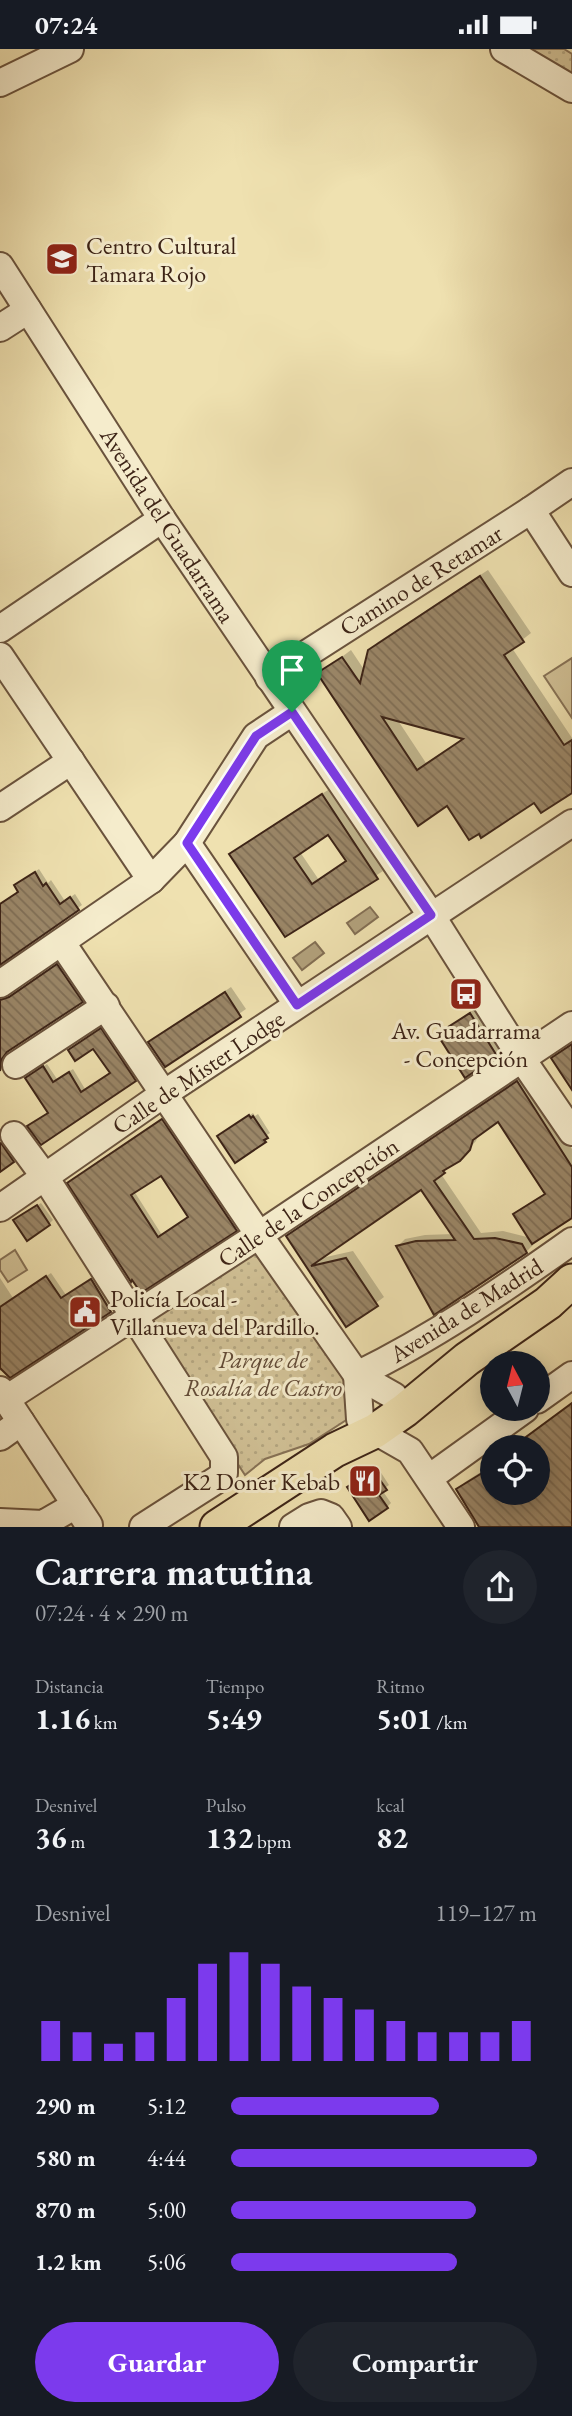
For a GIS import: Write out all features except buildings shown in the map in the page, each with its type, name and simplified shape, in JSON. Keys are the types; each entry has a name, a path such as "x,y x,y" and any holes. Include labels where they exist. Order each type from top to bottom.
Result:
{"main road":[{"name":"Avenida de Madrid","path":"217,1527 335,1450 399,1403 560,1299 572,1281"}],"street":[{"path":"2,76 70,49"},
{"path":"504,49 572,89"},
{"name":"Avenida del Guadarrama","path":"0,266 162,519 431,915 522,1059 572,1132"},
{"path":"0,328 28,310"},
{"name":"Camino de Retamar","path":"269,678 572,482"},
{"path":"531,510 572,572"},
{"path":"0,629 162,519"},
{"path":"0,656 151,880"},
{"path":"0,984 151,880 187,843 256,736 292,712"},
{"path":"0,807 71,761"},
{"name":"Calle de Mister Lodge","path":"0,1208 165,1093 572,823"},
{"path":"187,843 297,1005"},
{"path":"62,943 357,1375 399,1403 410,1451 461,1527"},
{"path":"16,1065 106,1006"},
{"name":"Calle de la Concepción","path":"3,1394 134,1317 572,1025"},
{"path":"14,1135 45,1177 224,1457 224,1473 218,1479 143,1527"},
{"name":"Avenida de Madrid","path":"357,1375 500,1292 572,1241"},
{"path":"357,1375 368,1425 410,1451"},
{"path":"550,1391 572,1375"},
{"path":"3,1394 11,1429 87,1521"},
{"path":"429,1478 508,1421"},
{"path":"293,1527 321,1513 331,1517 338,1527"},
{"path":"0,1522 43,1524 87,1521"}],"green space":[{"path":"524,49 564,49 572,54 572,79"},
{"path":"572,658 572,718 544,676"},
{"name":"Parque de Rosalía de Castro","path":"257,1243 350,1374 354,1415 309,1444 265,1459 245,1475 143,1319"},
{"path":"15,1250 27,1270 8,1282 0,1270 0,1260"}],"shaded area":[{"path":"370,907 378,917 355,934 347,923"},
{"path":"315,942 324,953 302,970 293,958"}],"place":[{"name":"Centro Cultural Tamara Rojo","path":"62,259"},
{"name":"Av. Guadarrama - Concepción","path":"466,994"},
{"name":"Policía Local - Villanueva del Pardillo.","path":"85,1312"},
{"name":"K2 Doner Kebab","path":"365,1481"}],"route":[{"path":"292,712 431,915 297,1005 187,843 256,736 292,712"}]}
